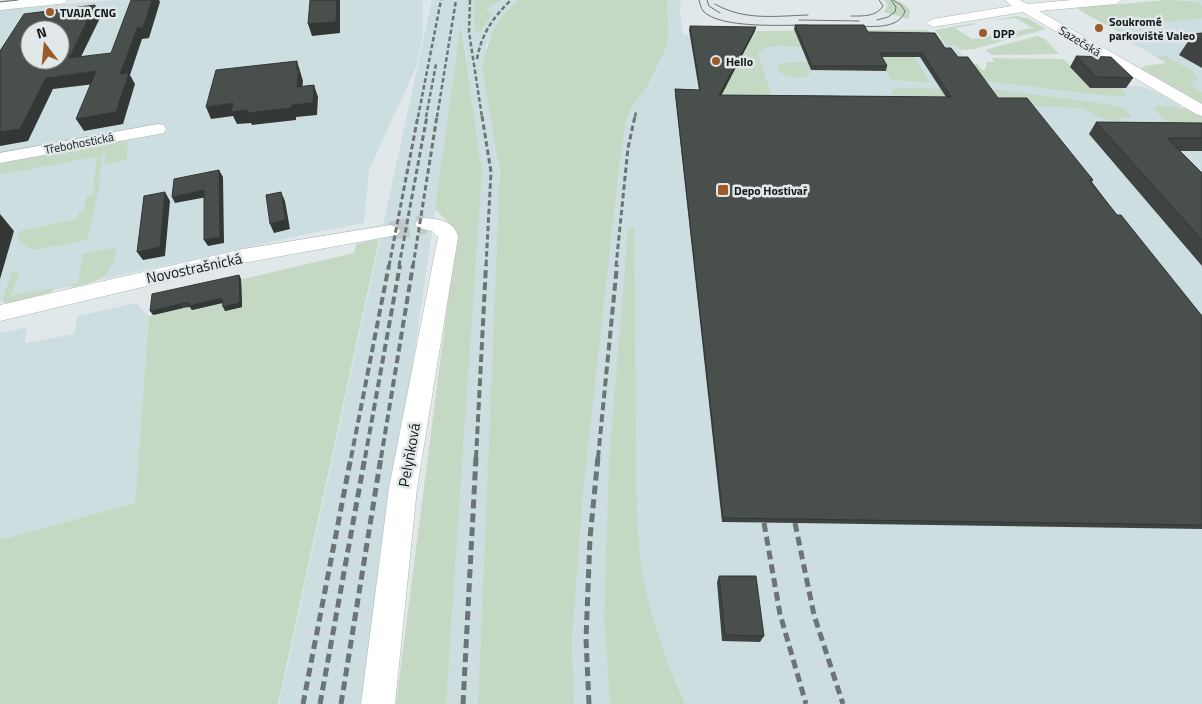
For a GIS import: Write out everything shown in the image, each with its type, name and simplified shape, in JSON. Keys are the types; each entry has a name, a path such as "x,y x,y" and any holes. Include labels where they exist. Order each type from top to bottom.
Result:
{"main road":[{"path":"0,6 60,0"}],"street":[{"name":"Sazečská","path":"1011,0 1202,111"},
{"path":"933,23 1025,8 1116,0"},
{"name":"Třebohostická","path":"0,158 158,129"},
{"name":"Pelyňková","path":"378,704 403,488 448,237 447,232 433,226"},
{"name":"Novostrašnická","path":"0,313 232,259 353,236 390,231"}],"shaded area":[{"path":"113,0 423,0 423,36 416,67 369,170 364,223 0,302 0,10"},
{"path":"432,0 475,0 474,20 476,32 480,32 493,13 485,10 502,0 518,0 502,16 486,46 500,182 478,704 446,704 482,173 462,27 363,704 279,704"},
{"path":"669,0 681,0 680,11 683,35 690,35 700,94 723,94 765,37 941,38 947,45 955,45 968,64 977,64 982,70 1006,70 1082,80 1090,88 1140,86 1159,93 1180,106 1180,108 1187,109 1202,118 1202,704 685,704 668,664 651,612 642,572 637,522 633,228 609,462 604,616 610,704 574,704 572,641 583,494 619,168 626,121 631,108 647,87 665,49 669,35 667,4"},
{"path":"1202,0 1202,92 1152,65 1167,63 1124,38 1128,37 1080,11"},
{"path":"136,303 149,316 135,503 0,540 0,333 27,327 25,343 74,334 78,316"}],"green space":[{"path":"475,0 502,0 485,10 493,13 480,32 476,32 474,20"},
{"path":"518,0 669,0 667,4 669,35 665,50 647,87 631,108 626,121 619,168 583,494 572,641 574,704 478,704 500,172 482,66 491,35 502,16"},
{"path":"884,0 904,4 910,10 908,19 884,12 888,5"},
{"path":"1166,0 1202,1 1196,2 1202,6 1202,18 1116,27 1131,37 1129,37 1076,8"},
{"path":"1017,16 1029,19 1046,29 974,49 960,50 955,45 947,46 935,30 974,23 977,24 955,28 972,39 1033,28 1015,18 989,21"},
{"path":"461,24 482,173 446,704 396,704 457,231 435,209"},
{"path":"927,30 933,34 798,37 801,47 772,47 761,50 758,54 772,98 724,98 723,92 756,31"},
{"path":"1037,36 1045,39 1059,54 992,55 985,50"},
{"path":"876,52 901,57 914,57 930,82 891,80"},
{"path":"1166,56 1195,73 1199,81 1191,80 1194,85 1191,86 1202,92 1202,105 1140,69 1145,66 1167,63 1157,57"},
{"path":"992,58 1065,60 1090,88 1121,88 1128,96 1101,95 986,81 982,80 968,64 977,64 982,70 985,70 987,64 985,62 994,62"},
{"path":"807,62 811,72 806,77 788,77 778,71 778,66 783,63"},
{"path":"897,88 999,90 1113,105 1125,109 1132,117 1119,119 1120,122 1101,118 1083,108 896,101 891,93"},
{"path":"1159,105 1187,109 1202,116 1202,136 1180,136 1155,110"},
{"path":"120,140 128,143 127,160 104,164 106,154 102,153 99,187 87,240 32,250 18,239 20,231 77,219 79,212 84,211 87,196 93,194 97,156 0,175 0,162 72,149 72,151"},
{"path":"634,228 637,522 642,572 651,612 668,664 685,704 610,704 604,616 609,462 628,229"},
{"path":"379,239 278,704 0,704 0,540 135,503 149,316 225,299 242,307 241,282 239,280 354,253 356,244"},
{"path":"117,247 112,265 104,276 82,285 72,287 69,285 78,283 83,254"},
{"path":"11,272 19,272 11,296 54,288 52,292 5,304 3,300"}],"building":[{"path":"131,0 152,0 143,28 137,28 120,74 129,73 116,112 76,119 96,71 46,78 20,129 0,132 0,51 20,20 20,70 70,70 70,58 111,53"},
{"path":"310,0 337,0 336,22 308,24"},
{"path":"95,5 70,56 70,20 20,20 24,14"},
{"name":"Depo Hostivař","path":"795,25 864,25 868,32 935,33 945,48 951,48 958,57 968,57 998,98 1027,98 1093,180 1089,180 1117,215 1121,215 1202,316 1202,525 723,518 675,89 700,90 690,26 756,27 719,95 951,97 922,53 880,53 887,66 812,66"},
{"path":"1202,33 1202,40 1193,34"},
{"path":"1076,56 1111,57 1133,78 1096,77"},
{"path":"297,61 296,70 299,69 297,87 314,85 313,103 292,105 292,108 247,113 247,110 231,112 233,103 206,107 216,70"},
{"path":"1096,122 1202,123 1202,138 1167,138 1202,173 1202,240"},
{"path":"219,170 220,237 204,240 204,190 172,197 174,179"},
{"path":"165,192 160,247 137,252 144,196"},
{"path":"281,192 286,220 270,224 266,195"},
{"path":"239,275 240,303 223,307 222,298 189,306 189,303 180,304 150,311 152,294"},
{"path":"719,576 756,576 764,636 725,635"}],"tunnel":[{"path":"390,231 425,224"}],"tram line":[{"path":"0,2 18,0"},
{"path":"699,0 703,11 711,17 723,21 753,25 808,25"},
{"path":"707,0 709,6 720,13"},
{"path":"851,16 869,15 877,12 883,6 879,0"},
{"path":"877,20 888,17 895,12 896,7 891,0"},
{"path":"850,26 873,27 896,22 905,11 901,5 893,0"},
{"path":"715,4 737,13 749,15 808,15"},
{"path":"799,20 859,21"}],"railway":[{"path":"418,117 441,0"},
{"path":"437,117 456,0"},
{"path":"470,0 469,32 482,117"},
{"path":"477,59 481,42 489,27 511,0"},
{"path":"426,117 436,64"},
{"path":"635,117 636,112"},
{"path":"389,266 418,116"},
{"path":"399,266 427,116"},
{"path":"413,266 437,116"},
{"path":"482,116 491,172 486,266"},
{"path":"616,266 628,148 635,116"},
{"path":"351,458 389,265"},
{"path":"365,458 400,265"},
{"path":"381,458 413,265"},
{"path":"476,458 486,265"},
{"path":"598,458 617,265"},
{"path":"303,704 351,457"},
{"path":"320,704 365,457"},
{"path":"341,704 381,457"},
{"path":"463,704 476,457"},
{"path":"589,704 586,639 590,538 598,457"},
{"path":"764,523 780,614 806,704"},
{"path":"795,523 814,615 843,704"}],"place":[{"name":"TVAJA CNG","path":"50,12"},
{"name":"Soukromé parkoviště Valeo","path":"1099,28"},
{"name":"DPP","path":"983,33"},
{"name":"Hello","path":"716,61"},
{"name":"Depo Hostivař","path":"723,190"}]}
